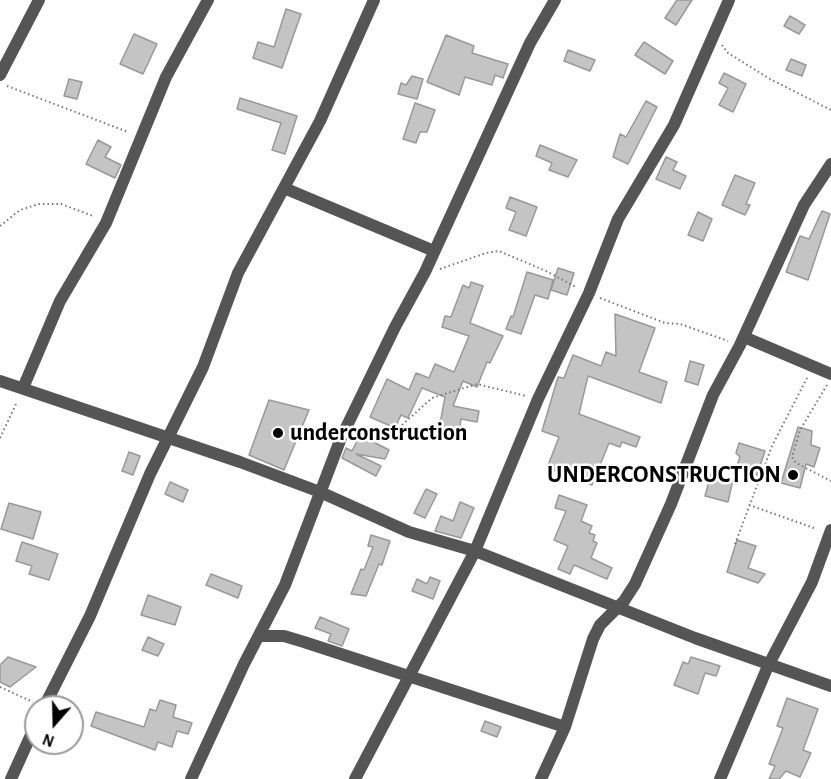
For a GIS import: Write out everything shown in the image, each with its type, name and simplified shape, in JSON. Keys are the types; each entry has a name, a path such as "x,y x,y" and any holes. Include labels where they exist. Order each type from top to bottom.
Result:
{"street":[{"path":"0,75 39,0"},
{"path":"23,388 60,301 106,223 166,77 208,0"},
{"path":"50,695 90,616 150,474 170,437 202,367 238,273 255,236 320,121 374,0"},
{"path":"191,779 244,663 285,585 349,421 425,272 530,43 555,0"},
{"path":"355,779 475,551 537,399 589,293 618,219 635,187 657,156 715,36 729,0"},
{"path":"541,779 565,727 593,639 600,625 617,608 635,584 671,504 713,394 742,341 804,205 831,165"},
{"path":"284,188 434,251"},
{"path":"742,341 813,365 831,375"},
{"path":"0,381 170,437 320,492 409,532 475,551 768,666 831,686"},
{"path":"720,779 768,666 812,582 830,532"},
{"path":"260,636 284,636 409,677 448,687 565,727"},
{"path":"11,779 24,750"}],"path":[{"path":"715,36 728,53 779,84 831,110"},
{"path":"0,83 142,138"},
{"path":"0,226 20,210 39,204 61,204 77,208 106,223"},
{"path":"425,272 447,268 486,253 499,251 589,293 664,323 680,324 742,341"},
{"path":"735,544 772,446 813,365"},
{"path":"831,375 801,430 792,457 796,463 831,481"},
{"path":"402,425 432,398 477,384 537,399"},
{"path":"0,438 23,388"},
{"path":"749,505 830,532"},
{"path":"0,687 24,698"}],"building":[{"path":"677,0 692,0 676,25 665,18"},
{"path":"286,9 301,14 282,68 253,58 258,42 274,47"},
{"path":"790,16 805,25 799,34 784,26"},
{"path":"134,34 157,44 143,74 120,64"},
{"path":"446,35 474,46 472,53 508,64 503,78 495,75 492,85 465,77 459,95 427,82"},
{"path":"644,42 673,61 665,74 635,55"},
{"path":"568,50 595,60 590,71 564,61"},
{"path":"791,59 806,65 802,76 786,70"},
{"path":"724,73 746,84 733,112 719,105 728,88 719,83"},
{"path":"412,76 423,79 417,99 398,94 401,83 406,85"},
{"path":"69,79 82,82 77,99 64,96"},
{"path":"240,98 297,116 285,154 272,150 281,123 237,109"},
{"path":"646,101 657,107 628,164 613,157 620,134 626,137"},
{"path":"415,103 435,110 427,132 420,132 416,143 403,139"},
{"path":"98,140 111,147 105,157 121,165 115,178 86,164"},
{"path":"540,145 577,160 568,177 549,170 552,163 536,156"},
{"path":"666,157 677,162 673,170 686,176 680,189 656,179"},
{"path":"735,175 755,183 746,204 750,205 745,215 722,205"},
{"path":"510,197 537,207 526,236 509,230 516,212 506,208"},
{"path":"822,211 830,214 808,280 786,272 800,236 809,239"},
{"path":"698,212 712,219 703,241 688,235"},
{"path":"558,268 574,273 567,295 551,290"},
{"path":"527,272 553,280 548,299 535,295 521,334 506,329 511,316 513,317"},
{"path":"471,282 483,286 470,323 503,336 490,363 487,362 477,387 463,381 453,406 479,411 477,422 461,419 459,433 439,429 445,397 422,388 408,418 401,415 395,428 370,417 387,379 409,390 416,373 429,378 435,364 454,372 469,336 442,327 445,316 451,317 463,285 469,288"},
{"path":"615,314 655,328 639,372 667,382 661,403 588,376 579,414 640,437 636,447 622,442 620,447 609,443 592,485 547,468 559,437 542,431 558,377 564,378 573,355 601,366 606,352 616,356"},
{"path":"690,361 704,365 698,385 685,381"},
{"name":"underconstruction","path":"269,400 309,410 284,470 249,455"},
{"path":"798,427 812,431 811,445 820,448 814,467 806,464 800,488 781,483"},
{"path":"360,435 389,450 385,459 356,454 381,466 376,476 342,458 346,448 352,451"},
{"path":"739,443 765,451 757,475 736,468 740,457 736,453"},
{"path":"129,452 140,456 133,475 122,471"},
{"path":"711,474 733,480 728,502 705,496"},
{"path":"170,482 188,490 183,502 165,494"},
{"path":"426,489 437,494 425,518 414,513"},
{"path":"559,495 587,505 581,521 592,526 589,533 595,535 593,541 597,543 591,558 612,568 607,579 574,565 570,574 558,569 568,546 554,540 566,511 555,508"},
{"path":"460,502 474,508 461,538 435,531 441,516 453,521"},
{"path":"9,503 41,512 33,539 1,529"},
{"path":"371,535 390,541 382,565 379,564 366,596 351,594 373,547 368,546"},
{"path":"737,540 756,546 748,568 765,574 758,583 727,572"},
{"path":"22,542 58,554 49,580 29,574 32,566 16,561"},
{"path":"211,574 242,586 238,598 206,585"},
{"path":"430,577 440,581 433,599 412,591 417,579 427,584"},
{"path":"148,595 181,607 175,625 141,615"},
{"path":"320,617 349,629 342,646 328,641 331,634 315,628"},
{"path":"148,637 164,644 158,656 142,650"},
{"path":"8,657 36,667 10,687 0,682 0,665"},
{"path":"691,657 720,666 716,676 705,673 698,694 674,685 683,662 688,664"},
{"path":"787,698 818,709 803,750 811,753 800,777 786,771 779,779 769,779 775,766 769,764 783,728 777,726"},
{"path":"160,700 176,705 173,717 192,723 188,734 177,731 172,747 158,742 155,750 91,726 96,712 144,727 150,709 156,711"},
{"path":"485,721 501,727 497,737 481,731"}],"place":[{"name":"underconstruction","path":"278,433"},
{"name":"UNDERCONSTRUCTION","path":"793,475"}]}
